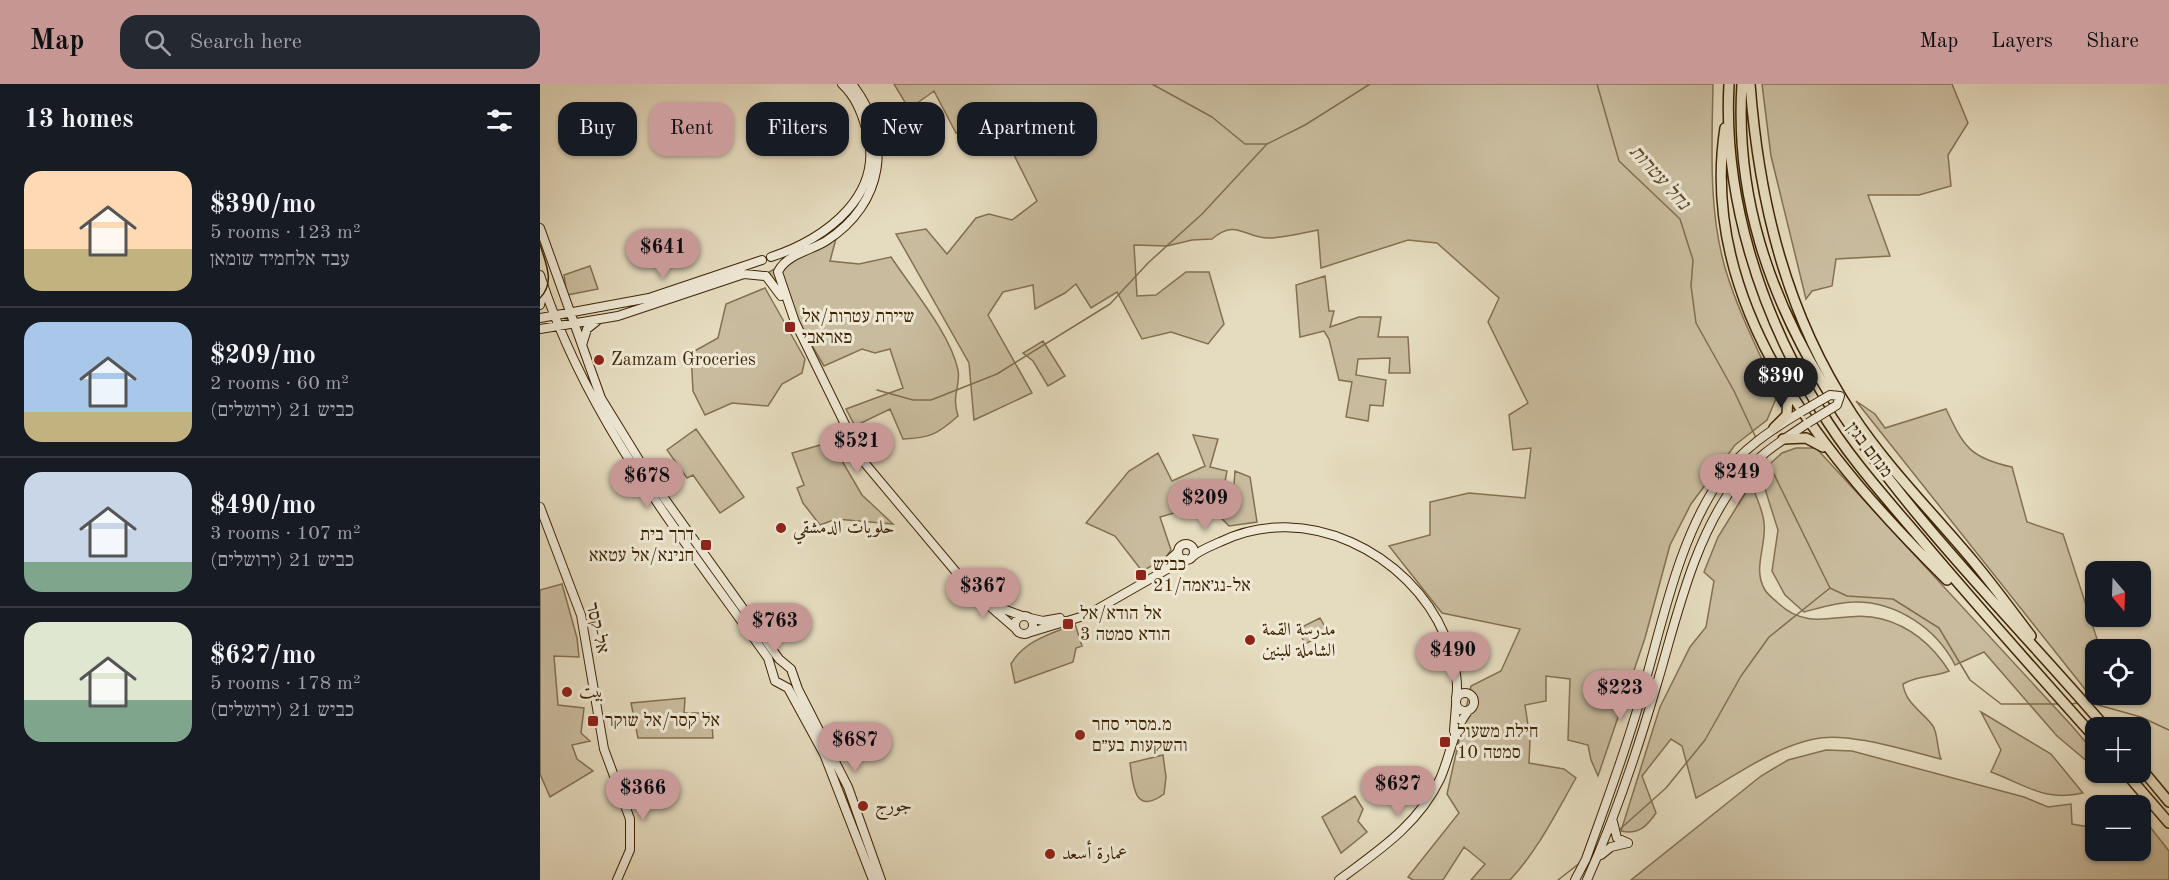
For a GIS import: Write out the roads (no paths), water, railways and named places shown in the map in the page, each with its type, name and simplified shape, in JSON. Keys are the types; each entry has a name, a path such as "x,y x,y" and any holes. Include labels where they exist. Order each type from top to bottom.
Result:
{"highway":[{"name":"מנחם בגין","path":"1729,84 1727,111 1732,162 1743,228 1774,320 1799,373 1845,447 1989,621 2085,727"},
{"name":"מנחם בגין","path":"1742,84 1740,118 1747,179 1755,220 1788,318 1815,372 1857,438 1883,472 1998,609 2062,676 2097,717"},
{"path":"1750,84 1758,170 1776,248 1793,300 1828,374 1853,416 1912,491 1974,562 2062,676"},
{"path":"1727,111 1720,168 1726,226 1746,303 1784,384 1808,423 1901,534 1989,621"},
{"path":"1774,428 1784,419 1789,409 1784,384"},
{"path":"1783,440 1792,437 1806,438 1834,456"},
{"path":"2151,780 2169,802"},
{"path":"2134,783 2169,823"}],"main road":[{"path":"540,318 594,310 655,297 771,257 829,229 854,204 865,182 871,152 869,135 856,101 842,84"},
{"path":"540,328 600,320 633,312 744,274 771,277 789,259 824,242 843,228 861,208 873,184 879,152 875,130 852,84"},
{"path":"540,228 601,398 625,441 769,646 789,666 848,787 881,880"},
{"path":"771,257 778,261 795,322"},
{"path":"762,260 760,270 795,322 863,461 972,591 1023,634 1087,615 1224,540"},
{"path":"540,275 560,326 618,445 768,658 775,681 784,685 801,711 826,758 873,880"},
{"path":"540,305 544,288"},
{"path":"564,300 581,308 594,310"},
{"path":"582,350 585,332 600,320"},
{"path":"1575,880 1586,859 1636,714 1679,568 1705,503 1740,456 1774,428 1830,395 1840,396 1837,405 1783,440 1738,480 1718,511 1691,570 1647,720 1614,815 1587,880"},
{"name":"אל-קסר","path":"540,507 583,622 600,730 631,828 629,857 617,880"},
{"path":"972,591 997,608 1026,617 1053,620 1084,610 1168,563 1178,552 1181,544 1207,544 1252,530 1294,528 1334,536 1369,551 1399,572 1423,599 1441,627 1455,668 1474,702 1451,748 1438,783 1414,819 1385,846 1339,880"},
{"path":"1189,544 1194,549 1189,558"},
{"path":"1178,552 1180,557 1189,558"},
{"path":"1016,629 1016,622 1026,617"},
{"path":"1026,617 1033,624 1030,632"},
{"path":"774,672 782,665 789,666"},
{"path":"1451,748 1456,701 1455,668"},
{"path":"784,685 794,678"},
{"path":"1456,701 1463,693 1469,693"},
{"path":"1456,701 1462,711 1468,710"},
{"path":"1587,880 1602,851 1628,843 1617,838 1614,833 1614,815"}],"waterway":[{"path":"1152,84 1212,117 1245,144 1267,144 1305,125 1370,84"},
{"name":"נחל עטרות","path":"1597,84 1619,161 1680,219 1693,260 1691,286 1696,323 1734,391 1756,438"},
{"path":"877,390 913,400 931,400 997,374 1110,304 1148,263 1202,214 1267,144"},
{"name":"נחל עטרות","path":"1765,456 1830,588 1847,596 1893,599 1939,628 1970,680 2001,704 2059,704"},
{"path":"1619,830 1666,788 1705,740 1741,676 1769,637 1830,588"},
{"name":"נחל עטרות","path":"2070,704 2080,703"},
{"name":"נחל עטרות","path":"2098,705 2141,717 2169,730"},
{"path":"1558,880 1581,862"}],"tram line":[{"path":"540,244 548,272 545,292 540,298"}],"place":[{"name":"שיירת עטרות/אל פאראבי","path":"790,327"},
{"name":"Zamzam Groceries","path":"599,360"},
{"name":"حلويات الدمشقي","path":"781,528"},
{"name":"דרך בית חנינא/אל עטאא","path":"706,545"},
{"name":"כביש 21/אל-נג׳אמה","path":"1141,575"},
{"name":"אל הודא/אל הודא סמטה 3","path":"1068,624"},
{"name":"مدرسة القمة الشاملة للبنين","path":"1250,640"},
{"name":"بيت","path":"567,692"},
{"name":"אל קסר/אל שוקר","path":"593,721"},
{"name":"מ.מסרי סחר והשקעות בע״ם","path":"1080,735"},
{"name":"חילת משעול סמטה 10","path":"1445,742"},
{"name":"جورج","path":"863,806"},
{"name":"عمارة أسعد","path":"1050,854"}]}
